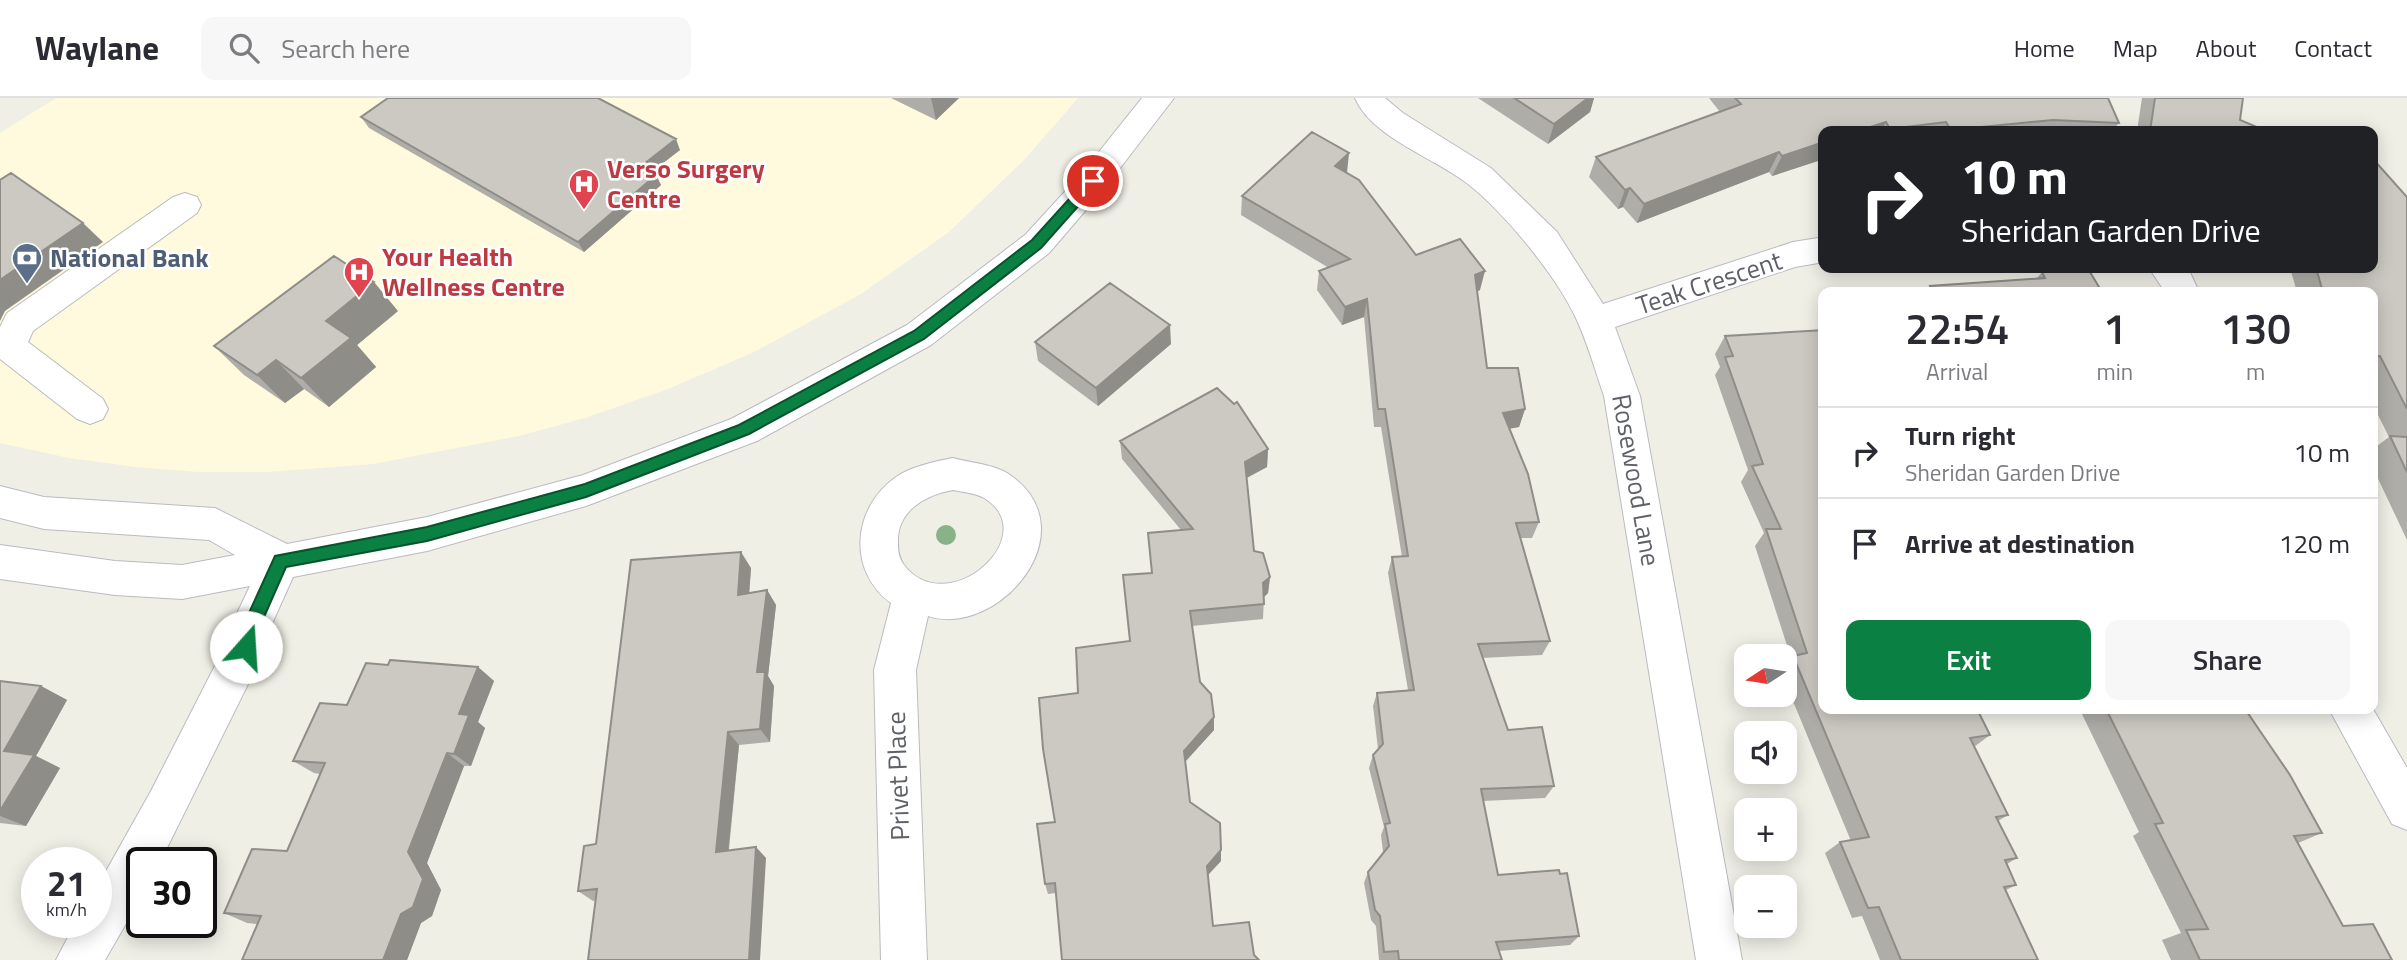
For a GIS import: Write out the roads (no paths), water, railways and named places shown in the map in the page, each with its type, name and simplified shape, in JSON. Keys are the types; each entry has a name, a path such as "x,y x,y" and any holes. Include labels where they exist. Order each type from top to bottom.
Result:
{"street":[{"path":"0,562 115,578 182,582 427,534 586,490 744,430 919,335 1037,244 1093,181 1159,98"},
{"name":"Rosewood Lane","path":"1370,98 1373,105 1392,121 1480,176 1545,241 1595,320 1622,396 1719,960"},
{"path":"90,410 9,347 19,323 185,205"},
{"name":"Teak Crescent","path":"1595,320 1793,255 1818,250"},
{"path":"0,502 44,513 215,524 281,561"},
{"path":"79,960 177,786 246,647 251,626 281,561"},
{"name":"Privet Place","path":"904,960 895,670 914,595"},
{"path":"2353,714 2407,809"}],"place":[{"name":"Verso Surgery Centre","path":"584,211"},
{"name":"National Bank","path":"27,285"},
{"name":"Your Health Wellness Centre","path":"359,299"}]}
